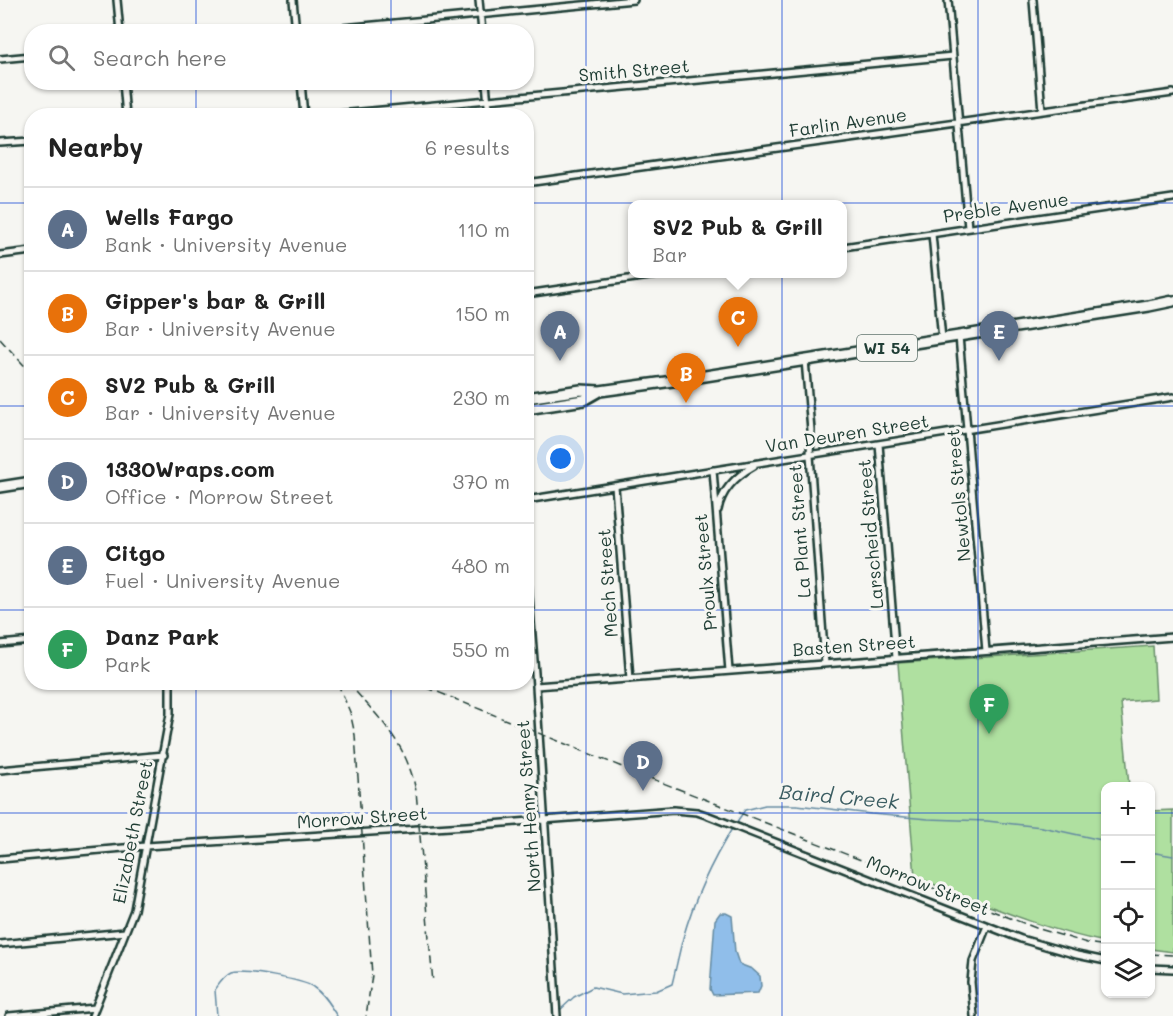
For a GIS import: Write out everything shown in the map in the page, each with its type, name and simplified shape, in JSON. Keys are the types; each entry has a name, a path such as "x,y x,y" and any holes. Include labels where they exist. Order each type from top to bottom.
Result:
{"main road":[{"name":"WI 54","path":"534,397 581,390 600,391 1173,302"},
{"name":"WI 54","path":"534,408 584,400 600,391"},
{"path":"0,487 24,483"}],"street":[{"path":"117,0 119,24"},
{"path":"293,0 295,24"},
{"path":"479,0 481,24"},
{"path":"385,24 634,0"},
{"path":"948,0 968,228"},
{"path":"1033,0 1042,111"},
{"name":"Smith Street","path":"403,108 953,56"},
{"path":"0,59 24,57"},
{"path":"124,90 125,108"},
{"path":"302,90 303,108"},
{"path":"487,90 488,108"},
{"name":"Farlin Avenue","path":"534,182 1173,93"},
{"path":"0,144 24,142"},
{"name":"Preble Avenue","path":"847,246 1173,198"},
{"path":"932,234 942,339"},
{"path":"0,255 24,252"},
{"path":"534,293 630,278"},
{"name":"Newtols Street","path":"959,336 986,651"},
{"name":"La Plant Street","path":"806,360 811,430 810,455 825,664"},
{"name":"Van Deuren Street","path":"534,499 1173,398"},
{"name":"Larscheid Street","path":"879,444 896,658"},
{"path":"717,518 720,502 728,486 744,471 762,462"},
{"name":"Proulx Street","path":"713,470 729,671"},
{"name":"Mech Street","path":"615,486 630,679"},
{"name":"Basten Street","path":"536,686 1173,637"},
{"path":"0,644 24,642"},
{"name":"North Henry Street","path":"534,661 557,1016"},
{"name":"Elizabeth Street","path":"92,1016 134,910 164,755 170,714 170,690"},
{"path":"0,770 164,755"},
{"name":"Morrow Street","path":"0,859 146,846 674,810 697,812 987,926 1049,948 1101,960"},
{"path":"974,1016 971,982 973,961 987,926"},
{"path":"0,944 125,932"},
{"path":"1155,968 1173,969"},
{"path":"9,1016 95,1008"}],"green space":[{"path":"1153,646 1156,699 1121,702 1129,782 1101,782 1101,941 1033,922 915,877 898,663"},
{"path":"1173,810 1173,952 1155,950 1155,811"}],"water":[{"path":"720,913 732,916 735,952 739,964 752,969 760,976 761,986 758,993 713,995 710,989 715,920"}],"waterway":[{"name":"Baird Creek","path":"736,823 745,810 765,805 797,805 871,814 987,821 1042,827 1101,840"},
{"name":"Baird Creek","path":"559,1011 574,997 593,987 622,994 656,991 672,984 692,909 733,827"},
{"name":"Baird Creek","path":"1155,853 1173,856"},
{"name":"Baird Creek","path":"217,1016 215,990 226,976 237,972 273,976 307,984 320,993 337,1016"}],"railway":[{"path":"0,339 24,365"},
{"path":"340,690 350,712 355,735 372,975 366,1016"},
{"path":"354,690 390,731 398,744 406,758 416,791 433,983"},
{"path":"433,690 627,769 1036,928 1101,945"},
{"path":"1155,954 1173,955"}],"place":[{"name":"SV2 Pub & Grill","path":"738,347"},
{"name":"Wells Fargo","path":"560,361"},
{"name":"Citgo","path":"999,361"},
{"name":"Gipper's bar & Grill","path":"686,403"},
{"name":"Danz Park","path":"989,734"},
{"name":"1330Wraps.com","path":"643,791"}]}
